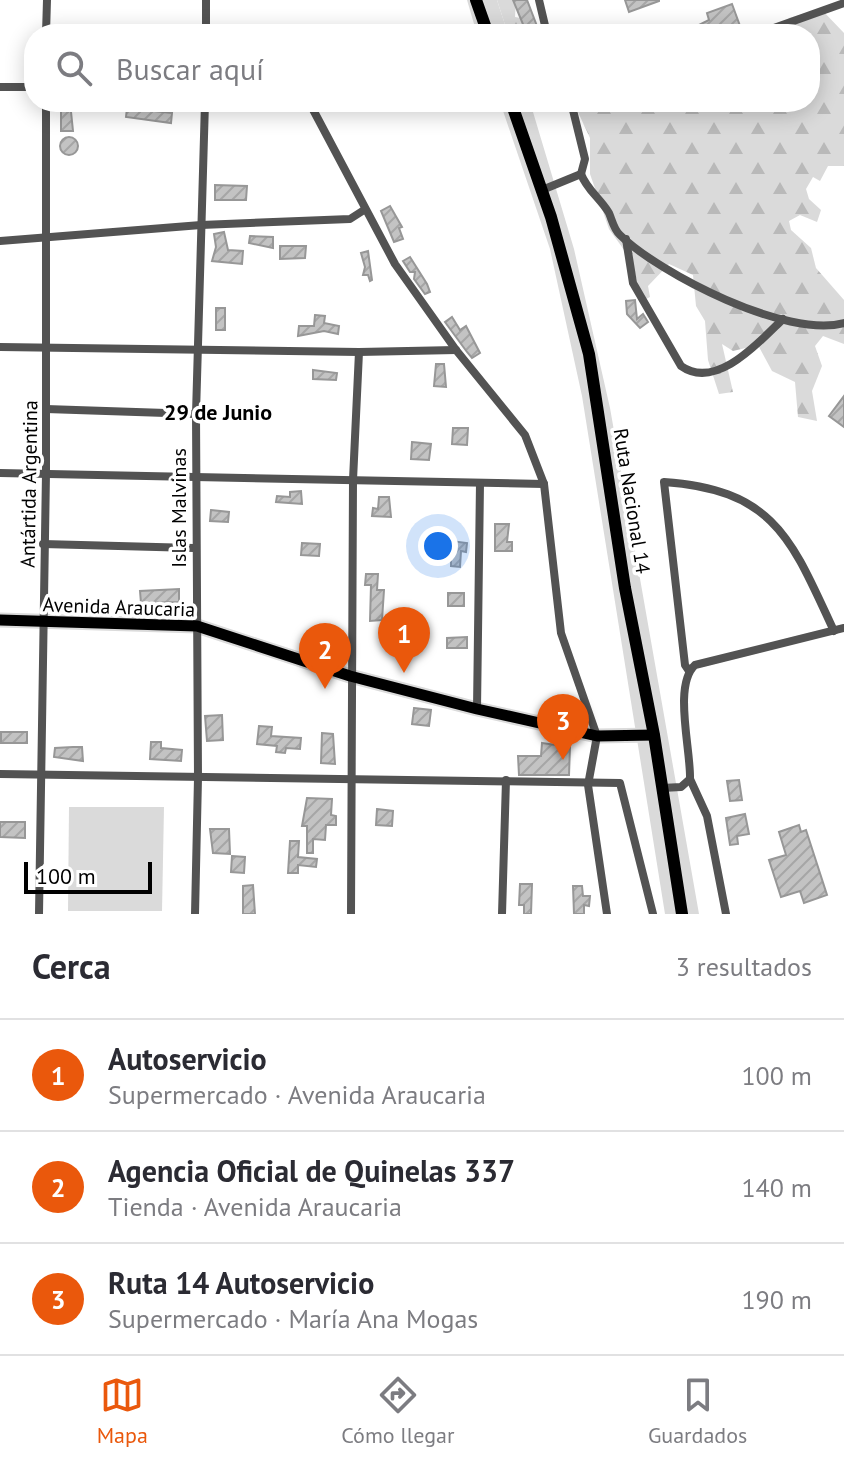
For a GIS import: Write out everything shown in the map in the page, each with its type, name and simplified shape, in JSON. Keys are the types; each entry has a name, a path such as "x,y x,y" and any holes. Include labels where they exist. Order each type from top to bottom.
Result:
{"highway":[{"path":"476,0 484,24"},
{"name":"Ruta Nacional 14","path":"515,112 542,190 589,354 625,588 654,735 681,914"}],"main road":[{"name":"Avenida Araucaria","path":"0,620 197,626 350,676 477,709 597,736 654,735"}],"street":[{"path":"46,24 47,0"},
{"path":"206,0 206,24"},
{"path":"539,0 545,24"},
{"path":"785,24 844,3"},
{"path":"0,87 24,87"},
{"name":"Antártida Argentina","path":"39,914 46,473 46,112"},
{"name":"Islas Malvinas","path":"195,914 198,778 194,548 205,112"},
{"path":"314,112 395,264 456,350 525,435 544,484 561,633 597,736 588,785 607,914"},
{"path":"572,112 585,159 581,174 587,189 607,211 618,234 684,282 763,315 844,323"},
{"path":"542,190 581,174"},
{"path":"350,219 364,210"},
{"path":"0,241 201,225 350,219 374,227"},
{"path":"626,239 633,283 681,366 691,373 702,375 745,355 783,319"},
{"path":"0,347 359,352 456,350"},
{"path":"351,914 350,676 353,480 359,352"},
{"path":"46,409 196,414"},
{"path":"0,473 544,484"},
{"path":"689,671 707,660 839,629 786,536 768,516 753,505 721,492 664,482 685,665 689,671 684,704 690,779 707,816 726,914"},
{"path":"477,709 480,483"},
{"path":"43,544 194,548"},
{"path":"0,774 506,780 588,785 620,783 653,914"},
{"path":"662,788 681,787 690,779"},
{"path":"502,914 506,780"}],"green space":[{"path":"467,0 497,0 505,24 474,24"},
{"path":"497,0 516,0 515,17 526,19 525,24 505,24"},
{"path":"821,9 844,33 844,166 828,166 820,181 813,177 806,189 809,199 821,210 817,222 800,215 789,221 791,230 811,248 816,268 844,300 844,344 823,336 815,346 822,366 812,391 817,421 798,417 795,382 772,371 758,345 733,351 722,344 733,392 719,394 708,360 705,321 696,306 693,275 669,264 648,286 650,297 642,301 632,261 609,229 590,174 590,138 578,112 820,112 820,24 785,24 789,18"},
{"path":"503,112 533,112 574,249 610,408 699,914 665,914 582,396 550,249"},
{"path":"69,807 164,807 162,911 68,911"}],"building":[{"path":"513,0 527,0 536,24 523,24"},
{"path":"625,0 659,0 659,1 629,12"},
{"path":"732,4 739,24 701,24 709,20 707,13"},
{"path":"61,112 71,112 73,131 61,131"},
{"path":"127,112 172,113 171,123 126,117"},
{"path":"69,137 78,146 69,155 60,146"},
{"path":"215,185 247,186 246,200 215,200"},
{"path":"390,206 402,227 399,228 403,239 394,242 381,211"},
{"path":"224,232 228,250 243,251 242,264 212,261 216,247 214,234"},
{"path":"250,236 273,237 273,248 249,243"},
{"path":"280,246 306,246 305,258 280,259"},
{"path":"368,251 370,281 368,275 363,275 365,267 361,253"},
{"path":"410,257 430,292 425,294 414,279 415,272 410,272 403,261"},
{"path":"635,300 637,319 643,314 648,322 640,328 627,314 626,301"},
{"path":"216,308 225,308 225,330 216,330"},
{"path":"315,315 325,316 324,323 339,326 338,334 324,331 298,336 299,326 314,326"},
{"path":"452,317 460,330 466,326 480,353 472,358 445,322"},
{"path":"436,364 444,364 446,387 434,386"},
{"path":"313,370 337,373 336,380 313,379"},
{"path":"844,396 844,427 829,416"},
{"path":"453,428 468,428 467,445 452,444"},
{"path":"412,442 431,444 429,460 411,459"},
{"path":"301,491 302,504 276,502 277,496 290,497 290,492"},
{"path":"379,497 389,497 391,517 372,516 373,508 378,509"},
{"path":"211,510 229,512 228,522 210,521"},
{"path":"495,524 509,524 507,542 512,542 512,551 495,551"},
{"path":"451,541 467,543 466,552 461,551 460,567 451,566"},
{"path":"302,543 320,544 319,556 301,555"},
{"path":"366,574 378,574 377,590 384,590 382,620 370,621 371,585 365,585"},
{"path":"179,589 179,602 141,603 140,591"},
{"path":"448,593 464,593 464,606 448,606"},
{"path":"467,637 467,648 447,648 447,638"},
{"path":"414,708 431,710 429,726 412,724"},
{"path":"222,715 223,740 207,741 205,716"},
{"path":"259,726 272,727 271,736 301,738 300,749 286,748 285,753 276,752 277,746 257,744"},
{"path":"1,732 27,732 27,743 1,743"},
{"path":"322,733 333,734 335,764 321,763"},
{"path":"151,742 161,742 161,748 182,750 181,761 150,759"},
{"path":"542,743 570,747 569,775 519,775 518,756 541,756"},
{"path":"82,747 83,761 54,757 55,748"},
{"path":"739,780 742,800 730,801 727,781"},
{"path":"307,798 332,799 331,815 336,816 336,825 326,825 325,840 313,839 313,853 307,853 307,826 302,826"},
{"path":"377,809 393,811 392,826 376,825"},
{"path":"745,814 749,834 737,836 738,844 730,845 726,818"},
{"path":"0,822 25,822 25,838 0,837"},
{"path":"799,825 801,832 806,830 827,895 804,903 800,891 781,897 769,860 786,855 779,832"},
{"path":"210,829 229,829 230,854 213,853"},
{"path":"290,841 299,841 298,857 317,859 316,867 298,865 298,873 288,873"},
{"path":"232,856 245,857 244,873 231,872"},
{"path":"520,884 532,884 531,914 524,914 524,905 519,905"},
{"path":"253,885 255,914 243,914 243,886"},
{"path":"573,886 582,886 583,896 590,896 589,906 584,905 584,914 574,914"}],"place":[{"name":"Autoservicio","path":"404,673"},
{"name":"Agencia Oficial de Quinelas 337","path":"325,689"},
{"name":"Ruta 14 Autoservicio","path":"563,760"}],"district":[{"name":"29 de Junio","path":"218,412"}]}
